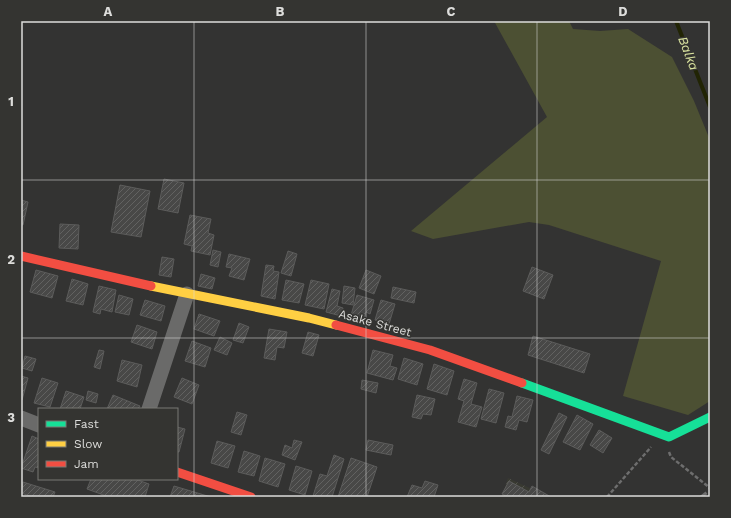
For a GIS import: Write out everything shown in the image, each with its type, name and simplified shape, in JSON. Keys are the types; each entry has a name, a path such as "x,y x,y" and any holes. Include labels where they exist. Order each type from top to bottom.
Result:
{"street":[{"name":"Asake Street","path":"21,256 187,294 309,318 430,350 669,437 710,417"},
{"path":"149,408 187,294"},
{"path":"21,418 38,425"},
{"path":"178,472 251,497"}],"path":[{"path":"607,497 662,434"},
{"path":"671,456 710,488"}],"shaded area":[{"path":"508,478 549,497 502,497"}],"green space":[{"path":"494,21 569,21 573,29 600,31 628,29 672,57 694,101 710,140 710,401 688,415 623,396 661,261 549,225 529,222 433,239 411,231 547,117"}],"building":[{"path":"164,179 184,183 178,213 158,209"},
{"path":"120,185 150,191 141,237 111,232"},
{"path":"21,200 28,202 23,225 21,225"},
{"path":"190,215 211,219 208,233 214,235 210,255 191,251 192,246 184,244"},
{"path":"60,224 79,225 78,249 59,248"},
{"path":"213,250 221,252 218,267 210,265"},
{"path":"288,251 297,254 291,276 281,273"},
{"path":"229,254 250,259 244,280 229,276 232,268 226,267"},
{"path":"162,257 174,259 171,277 159,275"},
{"path":"266,265 274,266 273,271 279,272 275,299 261,296"},
{"path":"532,267 553,275 544,299 523,291"},
{"path":"36,270 58,276 52,298 30,292"},
{"path":"366,270 381,276 374,294 359,288"},
{"path":"201,274 215,278 212,289 198,286"},
{"path":"72,279 88,284 83,305 66,301"},
{"path":"286,280 304,284 299,303 282,300"},
{"path":"311,280 329,284 324,309 305,305"},
{"path":"99,286 116,290 112,312 101,309 100,314 93,312"},
{"path":"344,286 355,288 353,305 342,303"},
{"path":"393,287 416,292 414,303 391,298"},
{"path":"332,289 340,291 337,306 343,308 341,316 326,312"},
{"path":"119,295 133,299 129,315 115,312"},
{"path":"357,295 374,300 370,314 366,312 364,319 351,315"},
{"path":"145,300 165,306 161,321 140,315"},
{"path":"381,300 395,304 389,324 375,320"},
{"path":"199,314 220,321 214,336 194,329"},
{"path":"239,323 249,327 243,343 233,340"},
{"path":"137,325 157,332 152,349 131,342"},
{"path":"269,329 287,332 284,348 277,347 275,360 264,358"},
{"path":"308,332 319,335 313,356 302,353"},
{"path":"533,336 590,354 584,373 528,355"},
{"path":"220,337 232,343 227,355 214,350"},
{"path":"192,341 211,348 205,367 185,361"},
{"path":"99,350 104,351 100,369 94,367"},
{"path":"373,350 393,355 390,366 397,368 393,380 367,373"},
{"path":"25,356 36,359 32,371 22,368"},
{"path":"404,358 423,364 417,385 398,379"},
{"path":"122,360 142,365 137,387 117,381"},
{"path":"434,364 454,371 447,395 427,389"},
{"path":"21,376 28,378 22,400 21,399"},
{"path":"42,378 58,383 50,407 34,403"},
{"path":"182,378 199,385 192,404 174,397"},
{"path":"464,379 477,383 471,404 482,407 476,427 458,422 464,401 458,399"},
{"path":"362,380 378,383 376,393 361,389"},
{"path":"489,389 504,393 496,423 481,419"},
{"path":"66,391 84,397 80,408 60,408"},
{"path":"88,391 98,394 96,403 86,400"},
{"path":"113,395 140,406 139,408 107,408"},
{"path":"417,395 435,399 431,415 423,414 421,419 412,417"},
{"path":"517,396 533,400 527,422 519,420 516,430 505,427 508,416 512,417"},
{"path":"237,412 247,415 241,435 231,432"},
{"path":"559,413 567,417 549,454 541,450"},
{"path":"577,415 593,424 580,450 563,442"},
{"path":"178,427 185,429 178,452"},
{"path":"599,430 612,438 603,453 590,445"},
{"path":"32,436 38,439 38,468 35,467 33,472 21,468"},
{"path":"294,440 302,442 295,460 282,455 285,445 292,448"},
{"path":"368,440 393,445 391,455 366,450"},
{"path":"217,441 235,446 228,468 211,463"},
{"path":"244,451 260,456 254,476 238,472"},
{"path":"334,455 344,459 332,497 313,496 320,474 327,476"},
{"path":"265,458 285,464 278,487 259,481"},
{"path":"351,458 377,467 367,497 338,497"},
{"path":"296,466 312,471 305,495 289,490"},
{"path":"91,480 138,480 149,484 145,497 109,497 87,489"},
{"path":"425,481 438,485 434,497 407,497 412,485 422,488"},
{"path":"509,481 529,492 532,486 551,497 508,497 502,494"},
{"path":"23,482 55,492 53,497 33,497 21,493"},
{"path":"174,486 211,497 170,497"}],"waterway":[{"name":"Balka","path":"676,21 710,107"}],"railway":[{"path":"701,497 710,490"}],"traffic: fast":[{"path":"522,383 669,437 710,417"}],"traffic: slow":[{"path":"151,286 309,318 336,325"}],"traffic: jam":[{"path":"21,256 151,286"},
{"path":"336,325 430,350 522,383"},
{"path":"178,472 251,497"}]}
